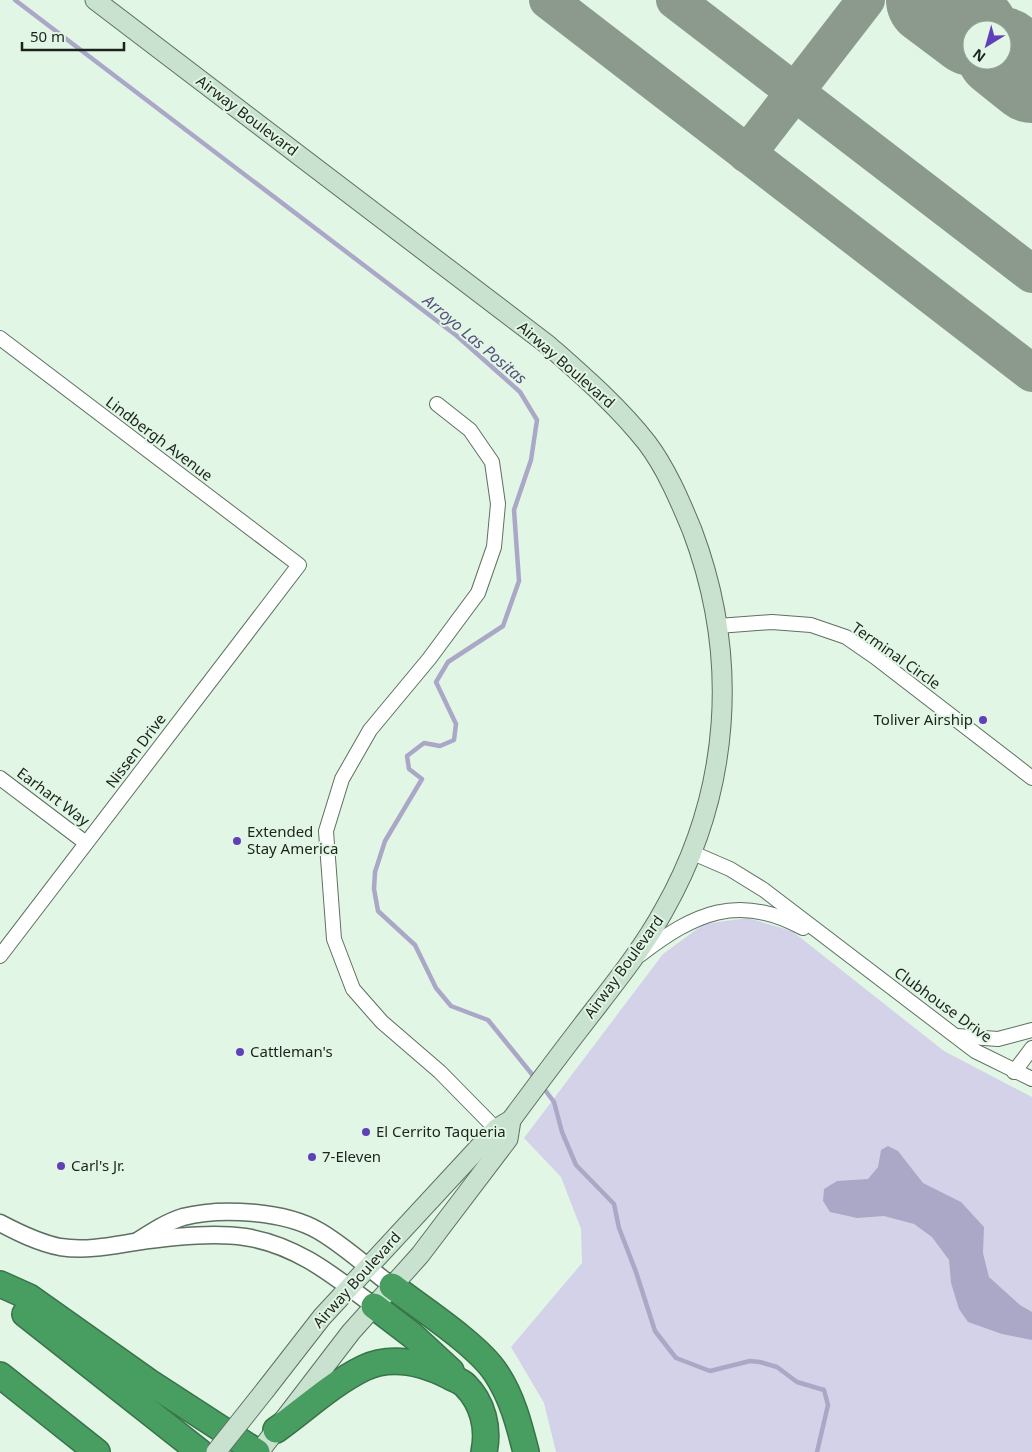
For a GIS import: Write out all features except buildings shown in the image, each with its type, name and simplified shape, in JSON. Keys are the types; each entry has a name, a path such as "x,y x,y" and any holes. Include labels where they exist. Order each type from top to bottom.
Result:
{"highway":[{"path":"0,1284 29,1297 149,1382 258,1452"},
{"path":"392,1286 476,1351 495,1372 509,1397 526,1452"},
{"path":"0,1294 200,1452"},
{"path":"374,1306 412,1335 464,1384 482,1410 487,1437 484,1452"},
{"path":"276,1430 364,1368 390,1361 416,1363 464,1384"},
{"path":"0,1375 97,1452"}],"main road":[{"name":"Airway Boulevard","path":"95,0 548,345 601,391 648,444 681,502 704,562 718,626 722,674 720,751 710,799 693,853 664,910 631,962 504,1124 367,1267 322,1317 216,1452"},
{"name":"Airway Boulevard","path":"258,1452 351,1332 420,1255 502,1148 508,1138 504,1124"}],"street":[{"name":"Lindbergh Avenue","path":"0,338 299,565"},
{"path":"437,404 470,430 492,462 498,504 494,547 478,593 429,659 370,730 342,779 326,830 334,939 353,989 382,1022 504,1124"},
{"name":"Nissen Drive","path":"0,956 299,565"},
{"name":"Terminal Circle","path":"718,626 772,622 811,625 846,637 875,657 1032,778"},
{"name":"Earhart Way","path":"0,778 86,843"},
{"name":"Clubhouse Drive","path":"693,853 730,869 764,890 975,1051 1014,1072 1032,1079"},
{"name":"Clubhouse Drive","path":"631,962 670,932 694,919 723,910 755,911 788,920 840,948"},
{"path":"953,1035 998,1040 1032,1030"},
{"path":"1014,1072 1032,1048"},
{"path":"138,1242 165,1224 184,1217 258,1213 296,1221 318,1230 392,1286"},
{"path":"0,1223 25,1236 59,1247 96,1249 193,1236 246,1237 277,1244 304,1256 374,1306"}],"shaded area":[{"path":"748,918 792,931 944,1051 1032,1097 1032,1452 556,1452 544,1403 511,1347 582,1263 581,1229 561,1177 524,1138 663,954 704,924"},
{"path":"888,1146 898,1151 923,1183 961,1202 984,1227 983,1253 989,1277 1020,1305 1032,1312 1032,1340 1002,1334 968,1322 959,1309 951,1283 949,1260 932,1237 914,1224 884,1216 857,1218 830,1212 823,1201 824,1189 837,1181 868,1179 878,1167 881,1150"}],"waterway":[{"name":"Arroyo Las Positas","path":"15,0 457,336 520,392 537,420 531,460 514,510 519,581 503,626 448,662 436,682 456,724 454,740 440,746 424,743 407,756 409,769 422,779 385,841 375,872 374,889 378,911 415,945 436,988 451,1006 488,1020 535,1078"},
{"name":"Arroyo Las Positas","path":"542,1086 554,1102 562,1132 576,1165 614,1204 619,1228 636,1272 655,1331 676,1358 710,1371 750,1361 760,1362 777,1367 797,1382 824,1390 828,1405 817,1452"}],"taxiway":[{"path":"548,0 1032,373"},
{"path":"675,0 1032,274"},
{"path":"747,154 866,0"}],"runway":[{"path":"932,0 962,22"},
{"path":"1012,61 1032,77"}],"place":[{"name":"Toliver Airship","path":"983,720"},
{"name":"Extended Stay America","path":"237,841"},
{"name":"Cattleman's","path":"240,1052"},
{"name":"El Cerrito Taqueria","path":"366,1132"},
{"name":"7-Eleven","path":"312,1157"},
{"name":"Carl's Jr.","path":"61,1166"}]}
